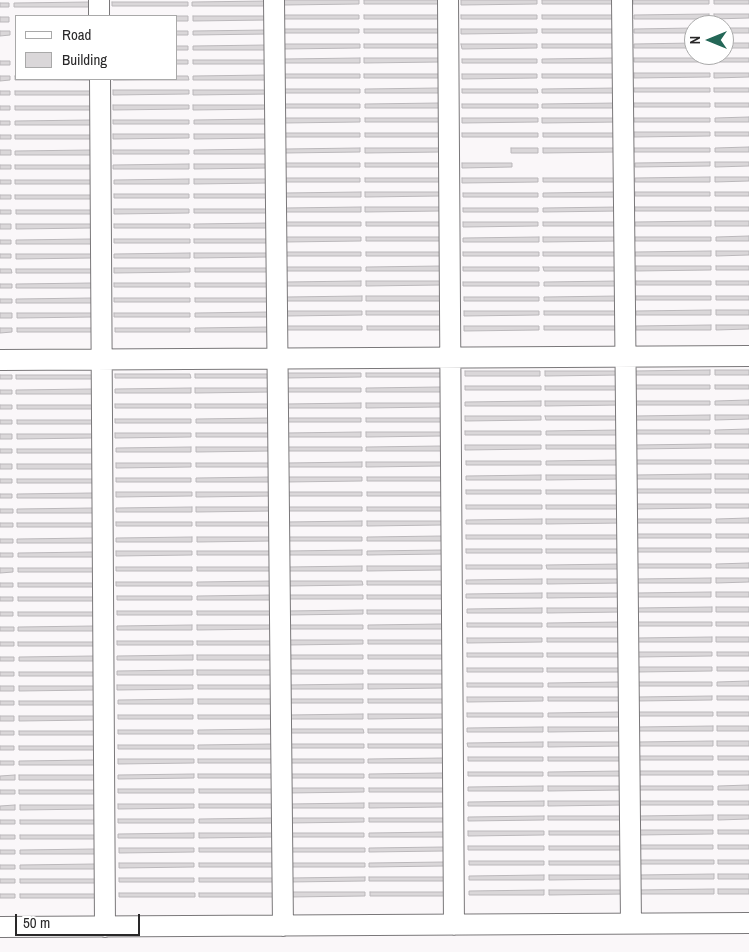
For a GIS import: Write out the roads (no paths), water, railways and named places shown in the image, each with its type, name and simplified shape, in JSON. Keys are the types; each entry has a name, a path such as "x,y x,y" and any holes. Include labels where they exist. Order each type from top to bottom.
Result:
{"lane":[{"path":"99,0 99,15"},
{"path":"274,0 283,926"},
{"path":"448,0 454,925"},
{"path":"622,0 631,923"},
{"path":"100,80 105,927"},
{"path":"0,360 749,356"},
{"path":"0,928 749,923"}]}
